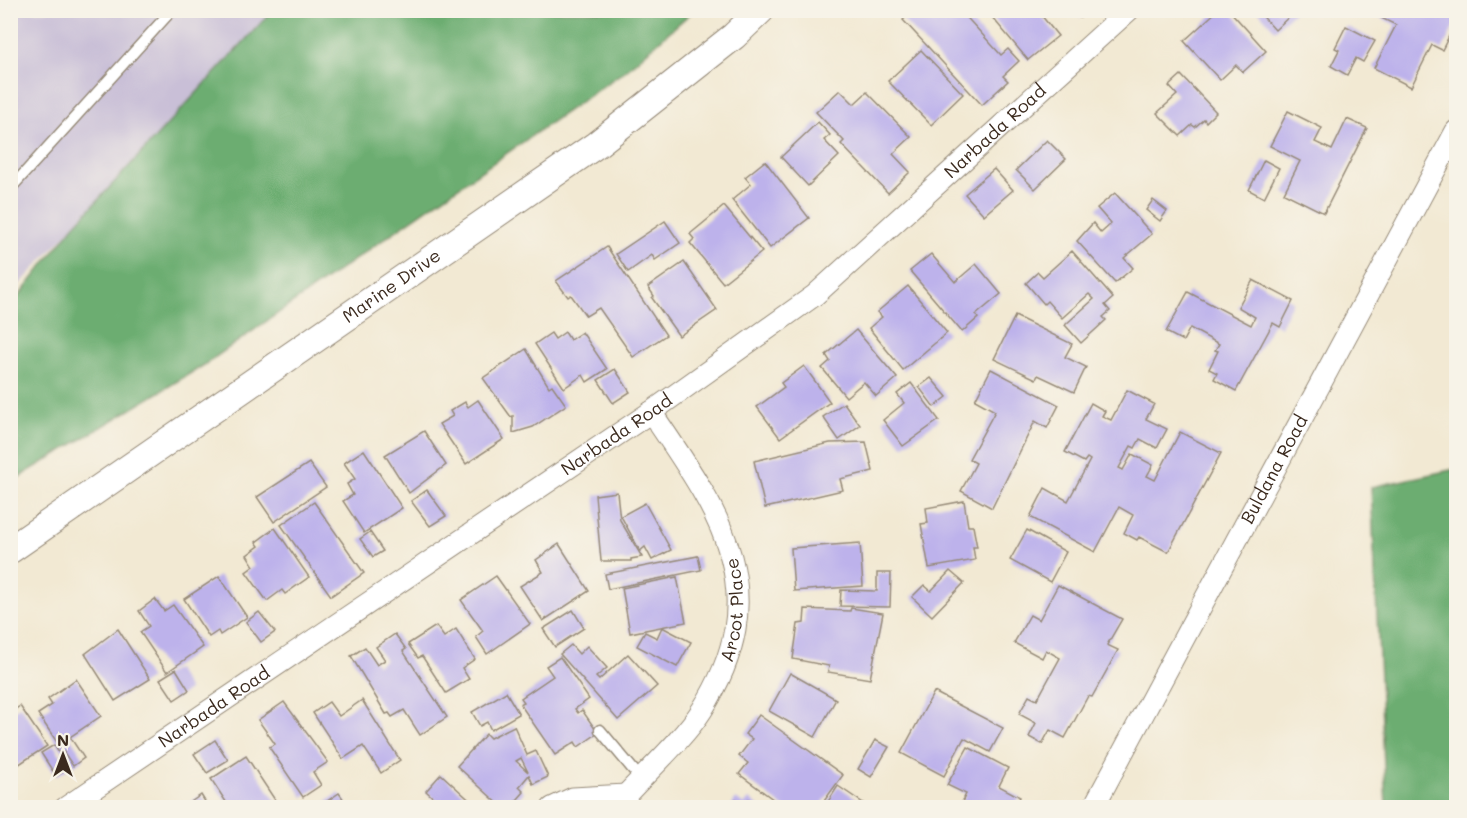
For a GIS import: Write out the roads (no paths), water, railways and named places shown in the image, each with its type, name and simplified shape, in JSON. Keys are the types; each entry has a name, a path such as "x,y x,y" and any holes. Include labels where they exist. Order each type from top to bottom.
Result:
{"street":[{"name":"Marine Drive","path":"10,550 596,145 734,36 761,10"},
{"name":"Narbada Road","path":"65,807 651,411 814,295 1129,10"},
{"name":"Buldana Road","path":"1094,807 1456,131"},
{"name":"Arcot Place","path":"552,807 573,798 627,801 641,779 700,712 722,674 732,642 736,568 725,533 708,500 651,411"}],"lane":[{"path":"10,189 172,10"},
{"path":"600,730 641,779"}]}
